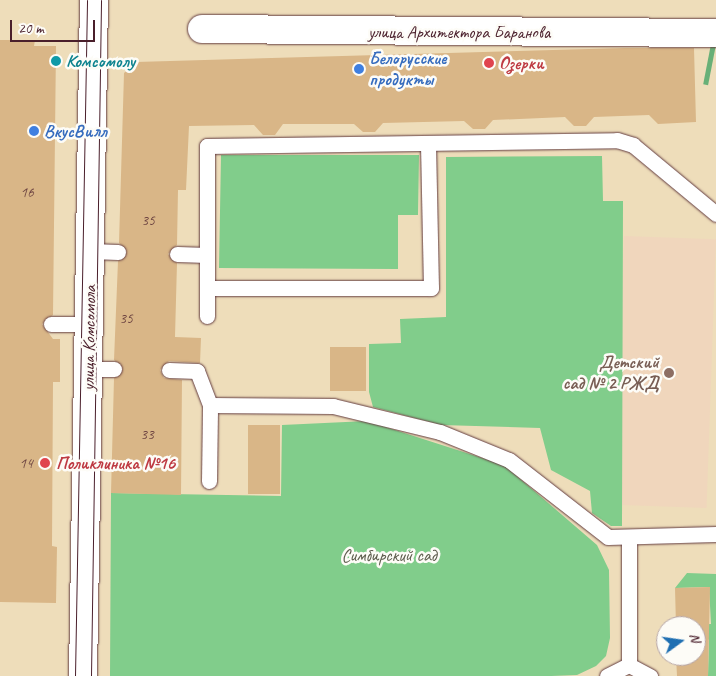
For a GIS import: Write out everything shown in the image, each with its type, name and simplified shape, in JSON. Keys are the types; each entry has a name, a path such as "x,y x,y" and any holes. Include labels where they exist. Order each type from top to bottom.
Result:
{"main road":[{"name":"улица Комсомола","path":"83,676 101,369 89,324 94,0"},
{"name":"улица Архитектора Баранова","path":"202,29 716,33"}],"lane":[{"path":"207,316 208,146 618,140 633,146 716,214"},
{"path":"207,288 431,288 428,144"},
{"path":"90,251 118,252"},
{"path":"177,254 207,255"},
{"path":"51,324 89,324"},
{"path":"169,370 198,371 210,405 210,481"},
{"path":"210,405 333,406 440,432 509,460 608,537 716,534"},
{"path":"628,664 629,537"},
{"path":"607,676 628,664"},
{"path":"628,664 650,676"}],"shaded area":[{"name":"Детский сад № 2 РЖД","path":"624,236 716,239 707,508 615,505"}],"green space":[{"path":"711,44 716,45 708,85 703,84"},
{"path":"221,155 419,155 418,215 398,215 398,269 219,268"},
{"path":"602,156 603,201 623,201 622,526 611,526 592,513 590,491 551,470 540,428 441,425 373,407 369,392 369,344 401,343 400,319 446,317 446,157"},
{"name":"Симбирский сад","path":"367,421 504,465 597,545 609,570 610,638 606,656 596,666 577,675 551,676 110,676 111,493 281,496 282,425"},
{"path":"687,573 716,574 716,676 708,676 709,640 706,637 706,624 711,624 709,587 675,588"}],"building":[{"path":"0,40 35,40 34,46 56,46 53,315 42,324 53,339 60,339 60,382 53,382 52,546 57,547 56,603 0,602"},
{"path":"625,48 694,48 696,122 658,124 649,115 594,117 586,126 574,126 565,117 493,120 485,129 473,129 464,121 383,123 375,132 363,132 354,124 283,124 275,135 263,135 254,125 189,126 186,190 178,190 177,245 168,254 177,263 175,337 201,338 200,363 169,361 160,370 164,378 182,380 181,495 111,493 114,378 123,369 114,360 118,261 127,252 119,243 124,73 136,62"},
{"path":"330,347 366,347 366,391 330,391"},
{"path":"248,425 280,425 280,494 248,494"},
{"path":"710,587 708,676 677,676 676,666 706,666 706,616 676,616 675,588"}],"tram line":[{"path":"75,676 87,0"},
{"path":"91,676 101,0"}],"place":[{"name":"Комсомолу","path":"56,61"},
{"name":"Озерки","path":"489,63"},
{"name":"Белорусские продукты","path":"359,69"},
{"name":"ВкусВилл","path":"34,131"},
{"name":"Детский сад № 2 РЖД","path":"669,373"},
{"name":"Поликлиника №16","path":"45,463"}]}
